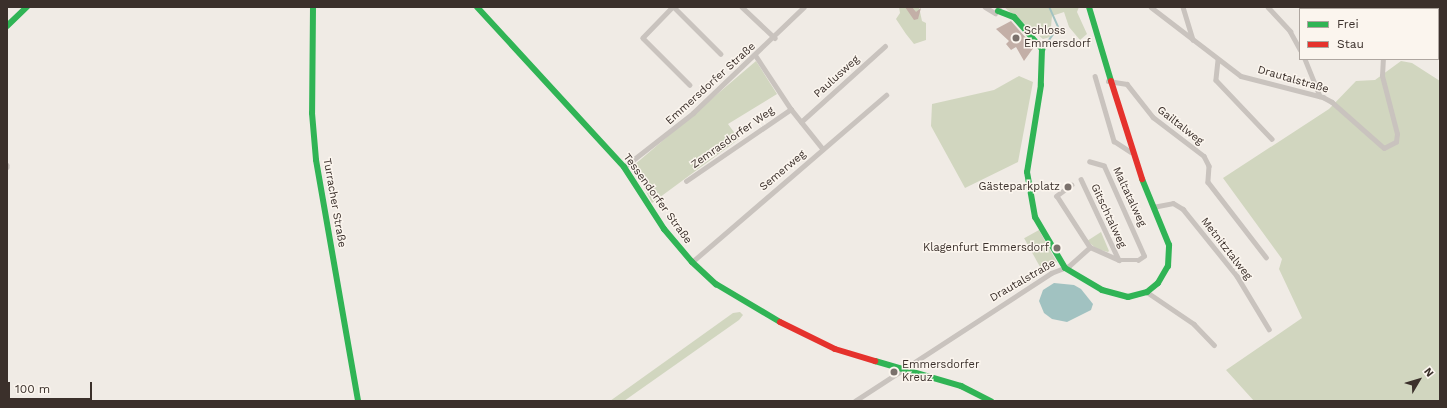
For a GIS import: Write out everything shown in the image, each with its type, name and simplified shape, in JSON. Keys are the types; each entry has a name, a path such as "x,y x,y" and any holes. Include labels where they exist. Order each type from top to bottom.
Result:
{"street":[{"path":"7,26 27,7"},
{"name":"Turracher Straße","path":"313,7 312,114 316,160 358,401"},
{"path":"690,84 643,38 674,7 721,54"},
{"path":"742,7 775,38"},
{"name":"Emmersdorfer Straße","path":"624,167 688,118 775,38 804,7"},
{"path":"985,7 992,13 999,9 1007,15 1014,17 1042,49 1041,85 1027,172 1029,190 1035,216 1065,268 1090,247"},
{"path":"1089,7 1108,81 1130,152 1166,236 1170,256 1164,275 1147,292 1194,324 1214,345"},
{"name":"Drautalstraße","path":"1151,7 1218,60 1241,76 1320,96 1332,102 1376,143 1384,148 1391,147 1397,134 1382,76 1383,60"},
{"path":"1183,7 1193,40"},
{"path":"1268,7 1290,31 1299,47"},
{"name":"Tessendorfer Straße","path":"482,9 624,167 664,229 692,262 716,284 751,307 835,349 907,369 973,390 991,401"},
{"name":"Paulusweg","path":"801,122 885,46"},
{"path":"756,56 791,109 823,149"},
{"path":"1218,60 1216,80 1272,139"},
{"path":"1305,60 1320,96"},
{"path":"1095,76 1114,140 1130,152"},
{"name":"Gailtalweg","path":"1108,81 1127,84 1153,117 1204,156 1209,166 1208,182 1266,257"},
{"name":"Semerweg","path":"692,262 886,95"},
{"name":"Zemrasdorfer Weg","path":"686,181 791,109"},
{"name":"Maltatalweg","path":"1090,162 1104,166 1143,250 1144,256 1138,260 1119,260"},
{"name":"Gitschtalweg","path":"1081,179 1119,260"},
{"path":"1072,185 1057,196 1090,247 1119,260"},
{"name":"Metnitztalweg","path":"1153,207 1173,203 1183,209 1237,276 1269,329"},
{"name":"Drautalstraße","path":"855,401 907,369 1051,273 1065,268 1115,296 1147,292"}],"green space":[{"path":"899,7 919,7 922,21 926,23 926,40 914,44 896,19 900,13"},
{"path":"1004,7 1079,7 1077,12 1087,34 1080,40 1069,27 1064,12 1052,16 1050,37 1043,39"},
{"path":"756,61 777,94 728,124 739,139 652,203 633,166"},
{"path":"1401,61 1412,63 1440,81 1440,401 1254,401 1226,370 1302,318 1279,269 1282,259 1223,178 1329,109 1356,81 1375,80"},
{"path":"1019,76 1033,82 1018,162 965,188 931,126 932,104 994,90"},
{"path":"1039,230 1057,262 1042,271 1024,238"},
{"path":"1101,232 1109,251 1108,252 1097,249 1087,241"},
{"path":"740,312 743,315 739,320 624,401 610,401 733,313"}],"water":[{"path":"1054,283 1074,285 1081,289 1093,304 1091,310 1067,322 1052,319 1044,313 1039,301 1043,290"}],"building":[{"path":"905,7 912,7 916,12 921,8 918,19 914,20"},
{"name":"Schloss Emmersdorf","path":"1011,21 1034,47 1024,61 1016,47 1011,50 1006,44 1009,41 996,29"}],"waterway":[{"path":"1047,43 1058,27 1049,7"}],"traffic: fast":[{"path":"7,26 27,7"},
{"path":"313,7 312,113 316,160 358,401"},
{"path":"477,7 624,167 664,229 692,262 716,284 780,322"},
{"path":"1089,7 1111,81"},
{"path":"998,11 1014,17 1042,49 1041,85 1027,172 1035,217 1065,268 1102,290 1128,297 1147,292 1158,283 1168,266 1169,245 1142,179"},
{"path":"875,361 961,386 991,401"}],"traffic: jam":[{"path":"1111,81 1142,179"},
{"path":"780,322 835,349 875,361"}],"place":[{"name":"Schloss Emmersdorf","path":"1016,38"},
{"name":"Gästeparkplatz","path":"1068,187"},
{"name":"Klagenfurt Emmersdorf","path":"1057,248"},
{"name":"Emmersdorfer Kreuz","path":"894,372"}]}
